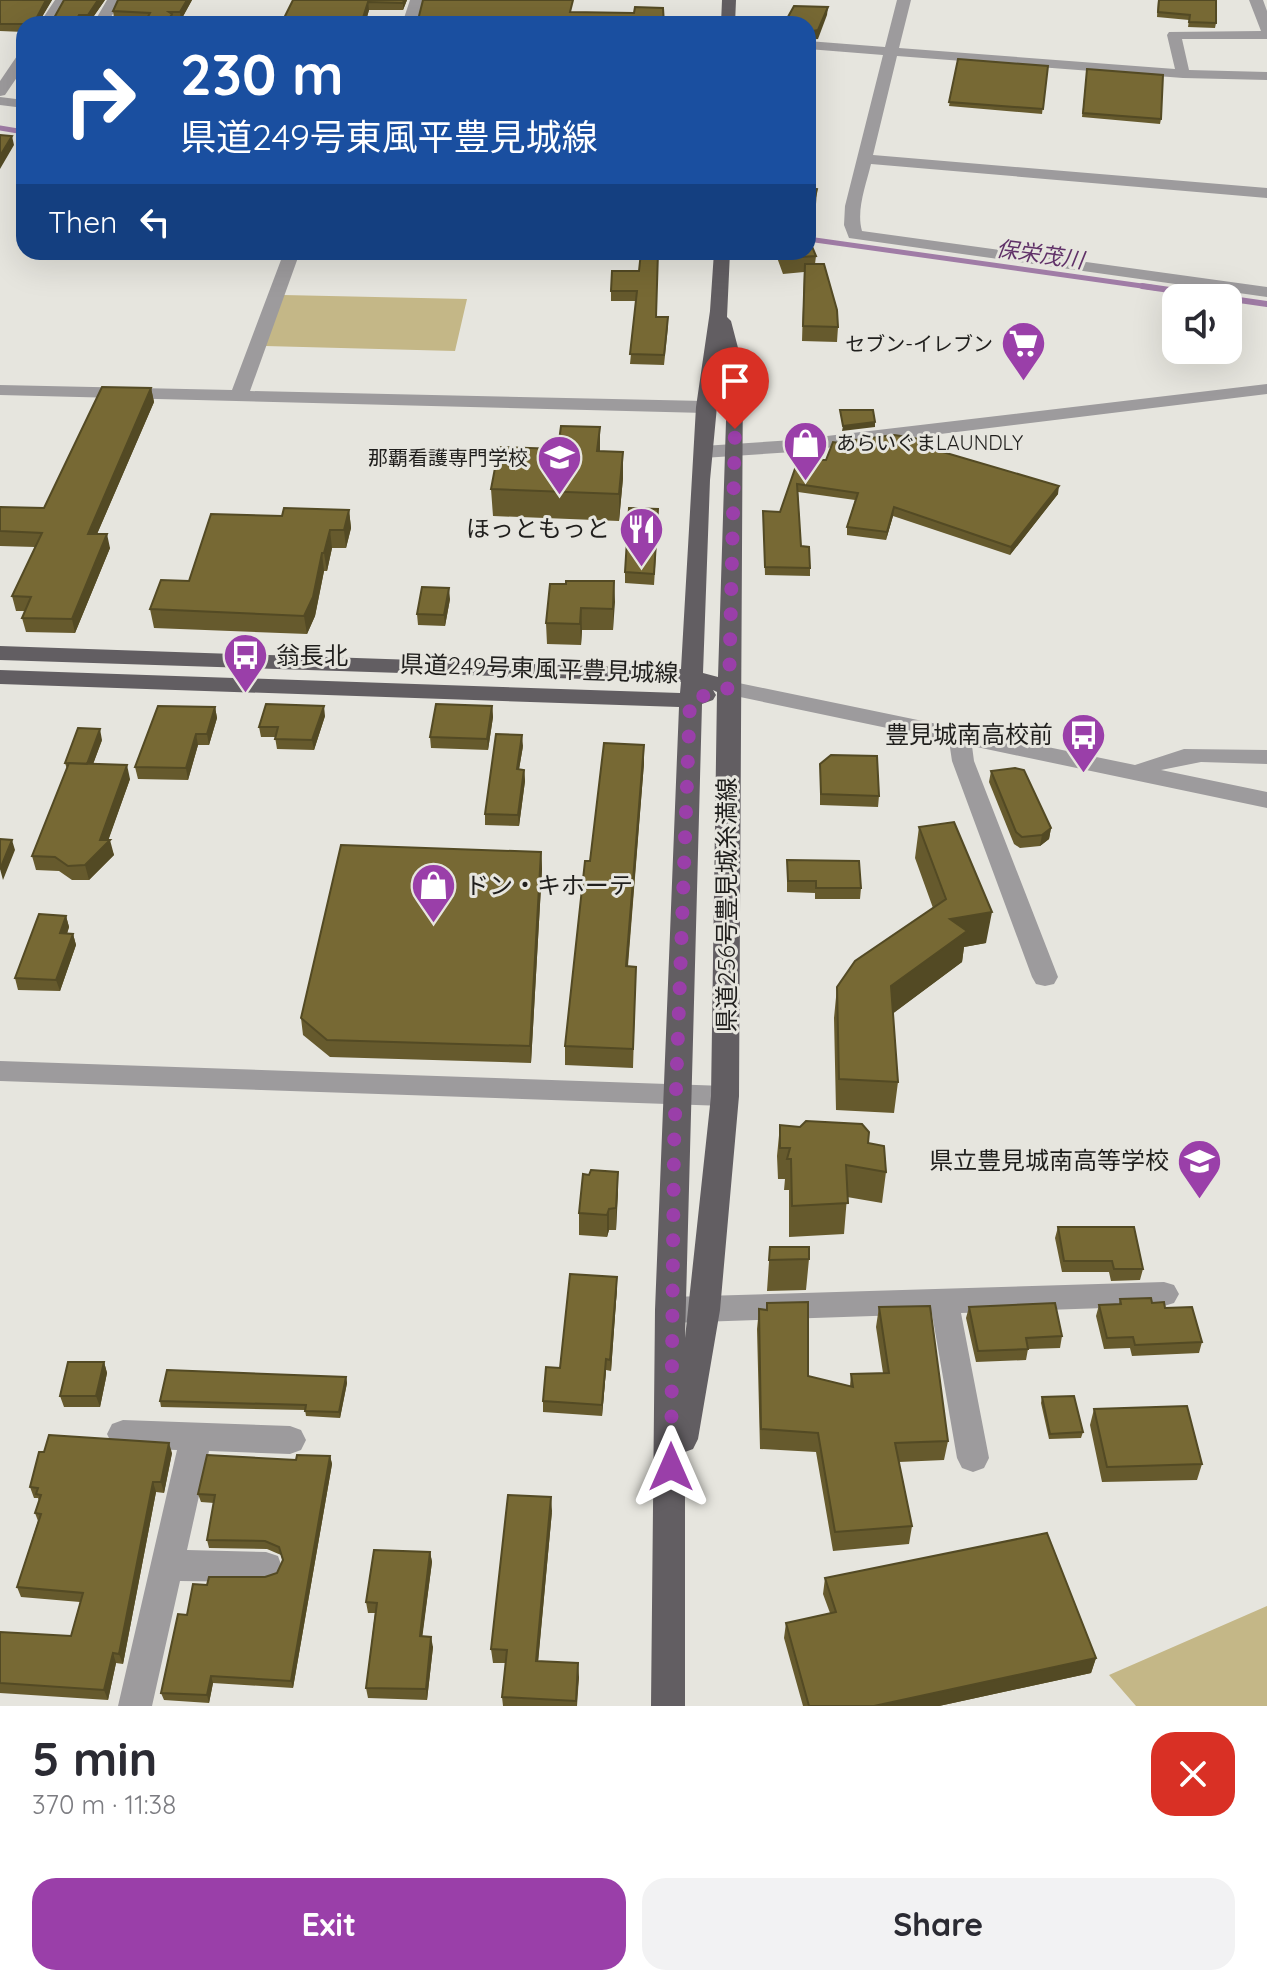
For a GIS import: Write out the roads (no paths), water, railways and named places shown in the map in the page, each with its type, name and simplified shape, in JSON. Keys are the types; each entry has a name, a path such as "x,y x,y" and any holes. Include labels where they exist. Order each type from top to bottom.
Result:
{"main road":[{"name":"県道256号豊見城糸満線","path":"668,1706 670,1310 690,688 705,407 719,311 722,260"},
{"name":"県道256号豊見城糸満線","path":"671,1498 705,1310 725,1096 735,450 734,367 719,311"},
{"name":"県道249号東風平豊見城線","path":"0,653 690,688"},
{"name":"県道249号東風平豊見城線","path":"0,677 729,688"}],"street":[{"path":"904,0 853,206 855,235 1267,292"},
{"path":"1256,0 1267,29"},
{"path":"1183,74 1174,35 1267,35"},
{"path":"816,46 1183,74 1267,76"},
{"path":"0,92 16,68"},
{"path":"866,159 1267,193"},
{"path":"239,396 289,260"},
{"path":"703,452 793,446 1267,389"},
{"path":"0,390 705,407"},
{"path":"729,688 1267,800"},
{"path":"960,738 963,761 1045,977"},
{"path":"1138,773 1154,762 1176,755 1267,757"},
{"path":"0,1071 725,1096"},
{"path":"670,1310 1164,1294"},
{"path":"944,1300 973,1458"},
{"path":"123,1434 290,1440"},
{"path":"135,1706 196,1437"},
{"path":"167,1565 266,1567"}],"waterway":[{"name":"保栄茂川","path":"0,128 16,131"},
{"name":"保栄茂川","path":"816,240 1151,287"},
{"name":"保栄茂川","path":"1142,286 1151,287"},
{"name":"保栄茂川","path":"1151,287 1156,288"},
{"name":"保栄茂川","path":"1151,287 1267,304"}],"place":[{"name":"セブン-イレブン","path":"1024,383"},
{"name":"あらいぐまLAUNDLY","path":"805,482"},
{"name":"那覇看護専門学校","path":"559,497"},
{"name":"ほっともっと","path":"641,568"},
{"name":"翁長北","path":"245,695"},
{"name":"豊見城南高校前","path":"1084,774"},
{"name":"ドン・キホーテ","path":"434,925"},
{"name":"県立豊見城南高等学校","path":"1200,1200"}]}
